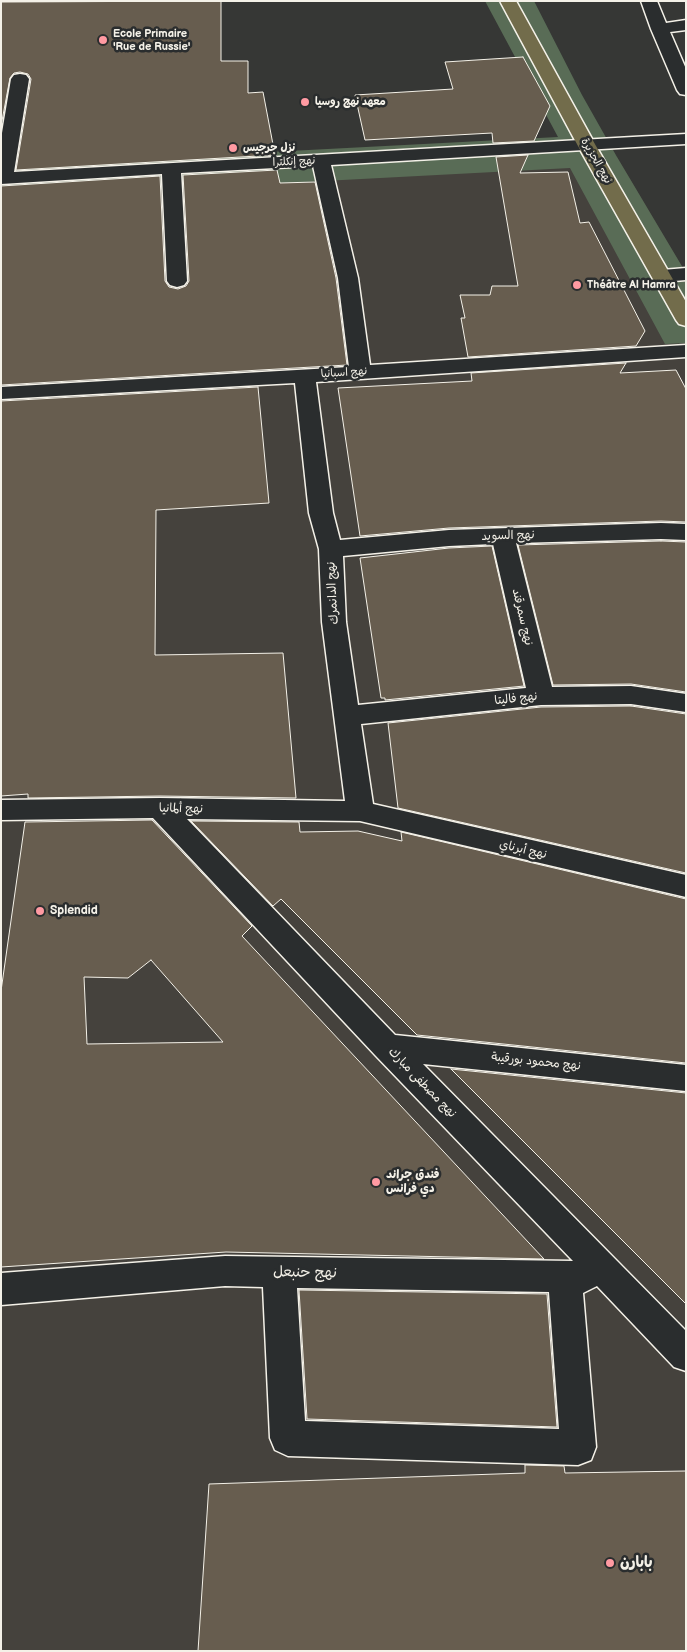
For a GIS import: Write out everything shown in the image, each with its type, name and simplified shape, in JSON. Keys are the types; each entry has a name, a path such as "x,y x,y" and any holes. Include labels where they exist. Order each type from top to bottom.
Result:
{"main road":[{"name":"نهج الجزيرة","path":"508,1 587,146 686,320"}],"street":[{"path":"649,1 659,29 686,90"},
{"path":"659,29 686,25"},
{"path":"3,178 20,79"},
{"name":"نهج إنكلترا","path":"3,178 686,139"},
{"path":"321,161 348,278 360,372"},
{"path":"171,169 177,280"},
{"path":"662,276 686,274"},
{"name":"نهج اسبانيا","path":"1,393 305,376 686,351"},
{"name":"نهج الدانمرك","path":"305,376 321,513 332,549 334,622 360,811"},
{"name":"نهج السويد","path":"332,549 416,540 661,531 686,532"},
{"name":"نهج سمرقند","path":"504,537 541,696"},
{"name":"نهج فاليتا","path":"346,716 541,696 631,695 686,703"},
{"name":"نهج ألمانيا","path":"1,810 160,808 360,811"},
{"name":"نهج مصطفى مبارك","path":"160,808 387,1047 686,1355"},
{"name":"نهج أبرناي","path":"360,811 686,886"},
{"name":"نهج محمود بورقيبة","path":"387,1047 686,1078"},
{"name":"نهج حنبعل","path":"1,1289 225,1271 610,1278"},
{"path":"279,1272 288,1438 578,1447 565,1277"}],"shaded area":[{"path":"617,157 686,273 686,1651 1,1651 1,192"}],"green space":[{"path":"485,1 534,1 582,95 617,157 683,268 686,268 686,343 665,344 570,168 1,198 1,166 558,137"}],"building":[{"path":"221,1 221,61 248,61 248,93 263,92 275,155 16,170 31,79 28,74 20,72 14,73 10,78 1,126 1,2"},
{"path":"523,57 550,106 534,141 493,143 492,133 365,140 355,95 453,89 445,62"},
{"path":"528,155 520,173 568,172 580,223 589,222 645,331 636,346 468,357 461,318 465,318 460,295 490,295 492,286 518,286 496,157"},
{"path":"277,170 280,183 315,182 336,278 347,365 1,385 1,186 160,176 165,281 169,287 178,289 186,286 189,281 183,175"},
{"path":"626,363 620,373 676,370 686,389 686,522 661,521 449,528 360,536 338,388 472,381 471,373"},
{"path":"258,387 269,503 156,510 155,655 283,653 296,798 160,796 28,798 28,794 1,796 1,401"},
{"path":"686,542 686,692 631,684 553,685 518,545"},
{"path":"492,546 524,686 385,700 385,698 381,698 360,558 449,548"},
{"path":"631,706 686,714 686,873 398,808 388,723 541,707"},
{"path":"152,820 252,926 242,936 544,1259 226,1252 1,1267 1,991 25,822","holes":["151,960 223,1042 87,1044 84,977 128,978"]},
{"path":"191,821 299,822 300,832 358,831 402,841 401,832 686,899 686,1063 417,1035 281,899 273,906"},
{"path":"451,1069 686,1093 686,1304"},
{"path":"299,1290 547,1294 557,1427 307,1419"},
{"path":"525,1465 564,1466 565,1473 686,1471 686,1651 198,1651 209,1484 525,1473"}],"place":[{"name":"Ecole Primaire 'Rue de Russie'","path":"103,40"},
{"name":"معهد نهج روسيا","path":"305,102"},
{"name":"نزل جرجيس","path":"233,148"},
{"name":"Théâtre Al Hamra","path":"577,285"},
{"name":"Splendid","path":"40,911"},
{"name":"فندق جراند دي فرانس","path":"376,1182"},
{"name":"بابارن","path":"610,1563"}]}
